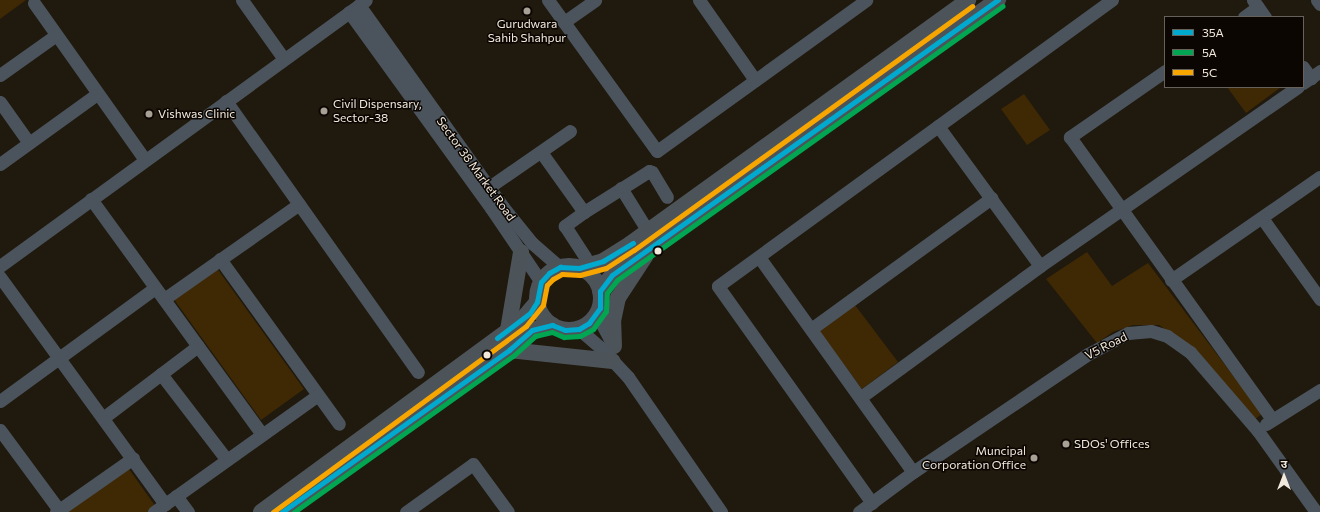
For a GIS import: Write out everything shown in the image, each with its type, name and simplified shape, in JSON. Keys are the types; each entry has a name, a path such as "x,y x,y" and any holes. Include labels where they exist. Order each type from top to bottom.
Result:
{"main road":[{"path":"261,512 530,314 537,302 541,282 549,273 560,267 582,262 603,261 630,244 968,0"},
{"path":"600,291 612,275 654,244 998,0"},
{"path":"510,350 613,353 613,321 618,298 654,244"},
{"path":"508,330 521,252"},
{"path":"537,302 543,318 552,325 565,330 579,329 589,323 597,315 600,308 600,291 594,278 582,262"},
{"path":"282,512 510,350 532,330 552,325"}],"street":[{"path":"242,0 284,59"},
{"path":"548,0 657,150 866,0"},
{"path":"564,22 595,0"},
{"path":"699,0 755,80"},
{"path":"872,503 718,286 759,258 1112,0"},
{"path":"1317,0 1320,4"},
{"path":"34,3 145,160"},
{"path":"0,266 358,6"},
{"name":"Sector 38 Market Road","path":"358,6 485,190 521,252 541,282"},
{"path":"1246,16 1259,8"},
{"path":"0,75 56,35"},
{"path":"1304,68 1311,77"},
{"path":"1164,72 1070,137 1272,419"},
{"path":"861,397 1040,266 1123,210 1297,88"},
{"path":"0,164 97,94"},
{"path":"226,101 418,372"},
{"path":"0,102 30,143"},
{"path":"938,126 1040,266"},
{"path":"485,190 570,131"},
{"path":"541,152 584,212"},
{"path":"582,262 565,226 648,171 652,172 667,197"},
{"path":"1171,280 1320,177"},
{"path":"621,188 644,226"},
{"name":"Sector 38 Market Road","path":"485,190 532,243 560,267"},
{"path":"811,329 991,198"},
{"path":"91,199 262,434"},
{"path":"164,299 299,204"},
{"path":"1262,218 1320,299"},
{"path":"759,258 861,397 913,472"},
{"path":"220,259 339,424"},
{"path":"0,277 58,359 133,458 171,500 188,512"},
{"path":"0,401 155,288"},
{"path":"597,315 613,353 628,377 721,512"},
{"path":"579,329 613,353"},
{"name":"V5 Road","path":"860,512 913,472 1088,354 1128,333 1151,331 1167,336 1190,352 1258,431 1316,512"},
{"path":"103,418 198,346"},
{"path":"161,374 227,460"},
{"path":"1258,431 1272,419 1320,390"},
{"path":"154,512 318,395"},
{"path":"0,430 58,511 133,458"},
{"path":"406,512 423,507 473,464 508,512"}],"shaded area":[{"path":"0,0 26,0 0,19"},
{"path":"1228,88 1280,88 1246,113"},
{"path":"1024,94 1050,130 1027,145 1001,109"},
{"path":"1087,252 1112,286 1148,263 1262,414 1255,419 1178,338 1159,325 1133,325 1113,332 1097,343 1046,279"},
{"path":"216,267 304,389 261,420 173,298"},
{"path":"855,305 898,362 862,389 819,331"},
{"path":"129,469 156,507 149,512 67,512"}],"transit line":[{"name":"35A","path":"282,512 509,350 532,330 552,325 565,330 579,329 589,323 600,308 600,291 612,275 998,0"},
{"name":"5C","path":"273,512 526,326 543,305 547,285 553,279 562,274 580,275 606,268 634,250 972,6"},
{"name":"5A","path":"294,512 513,356 535,336 552,332 564,337 580,336 593,329 606,311 607,293 617,280 1002,6"},
{"name":"35A","path":"497,338 530,313 537,302 541,282 549,273 560,267 579,268 603,261 633,243"}],"place":[{"name":"Gurudwara Sahib Shahpur","path":"527,11"},
{"name":"Civil Dispensary, Sector-38","path":"324,111"},
{"name":"Vishwas Clinic","path":"149,114"},
{"name":"SDOs' Offices","path":"1066,444"},
{"name":"Muncipal Corporation Office","path":"1034,458"}]}
